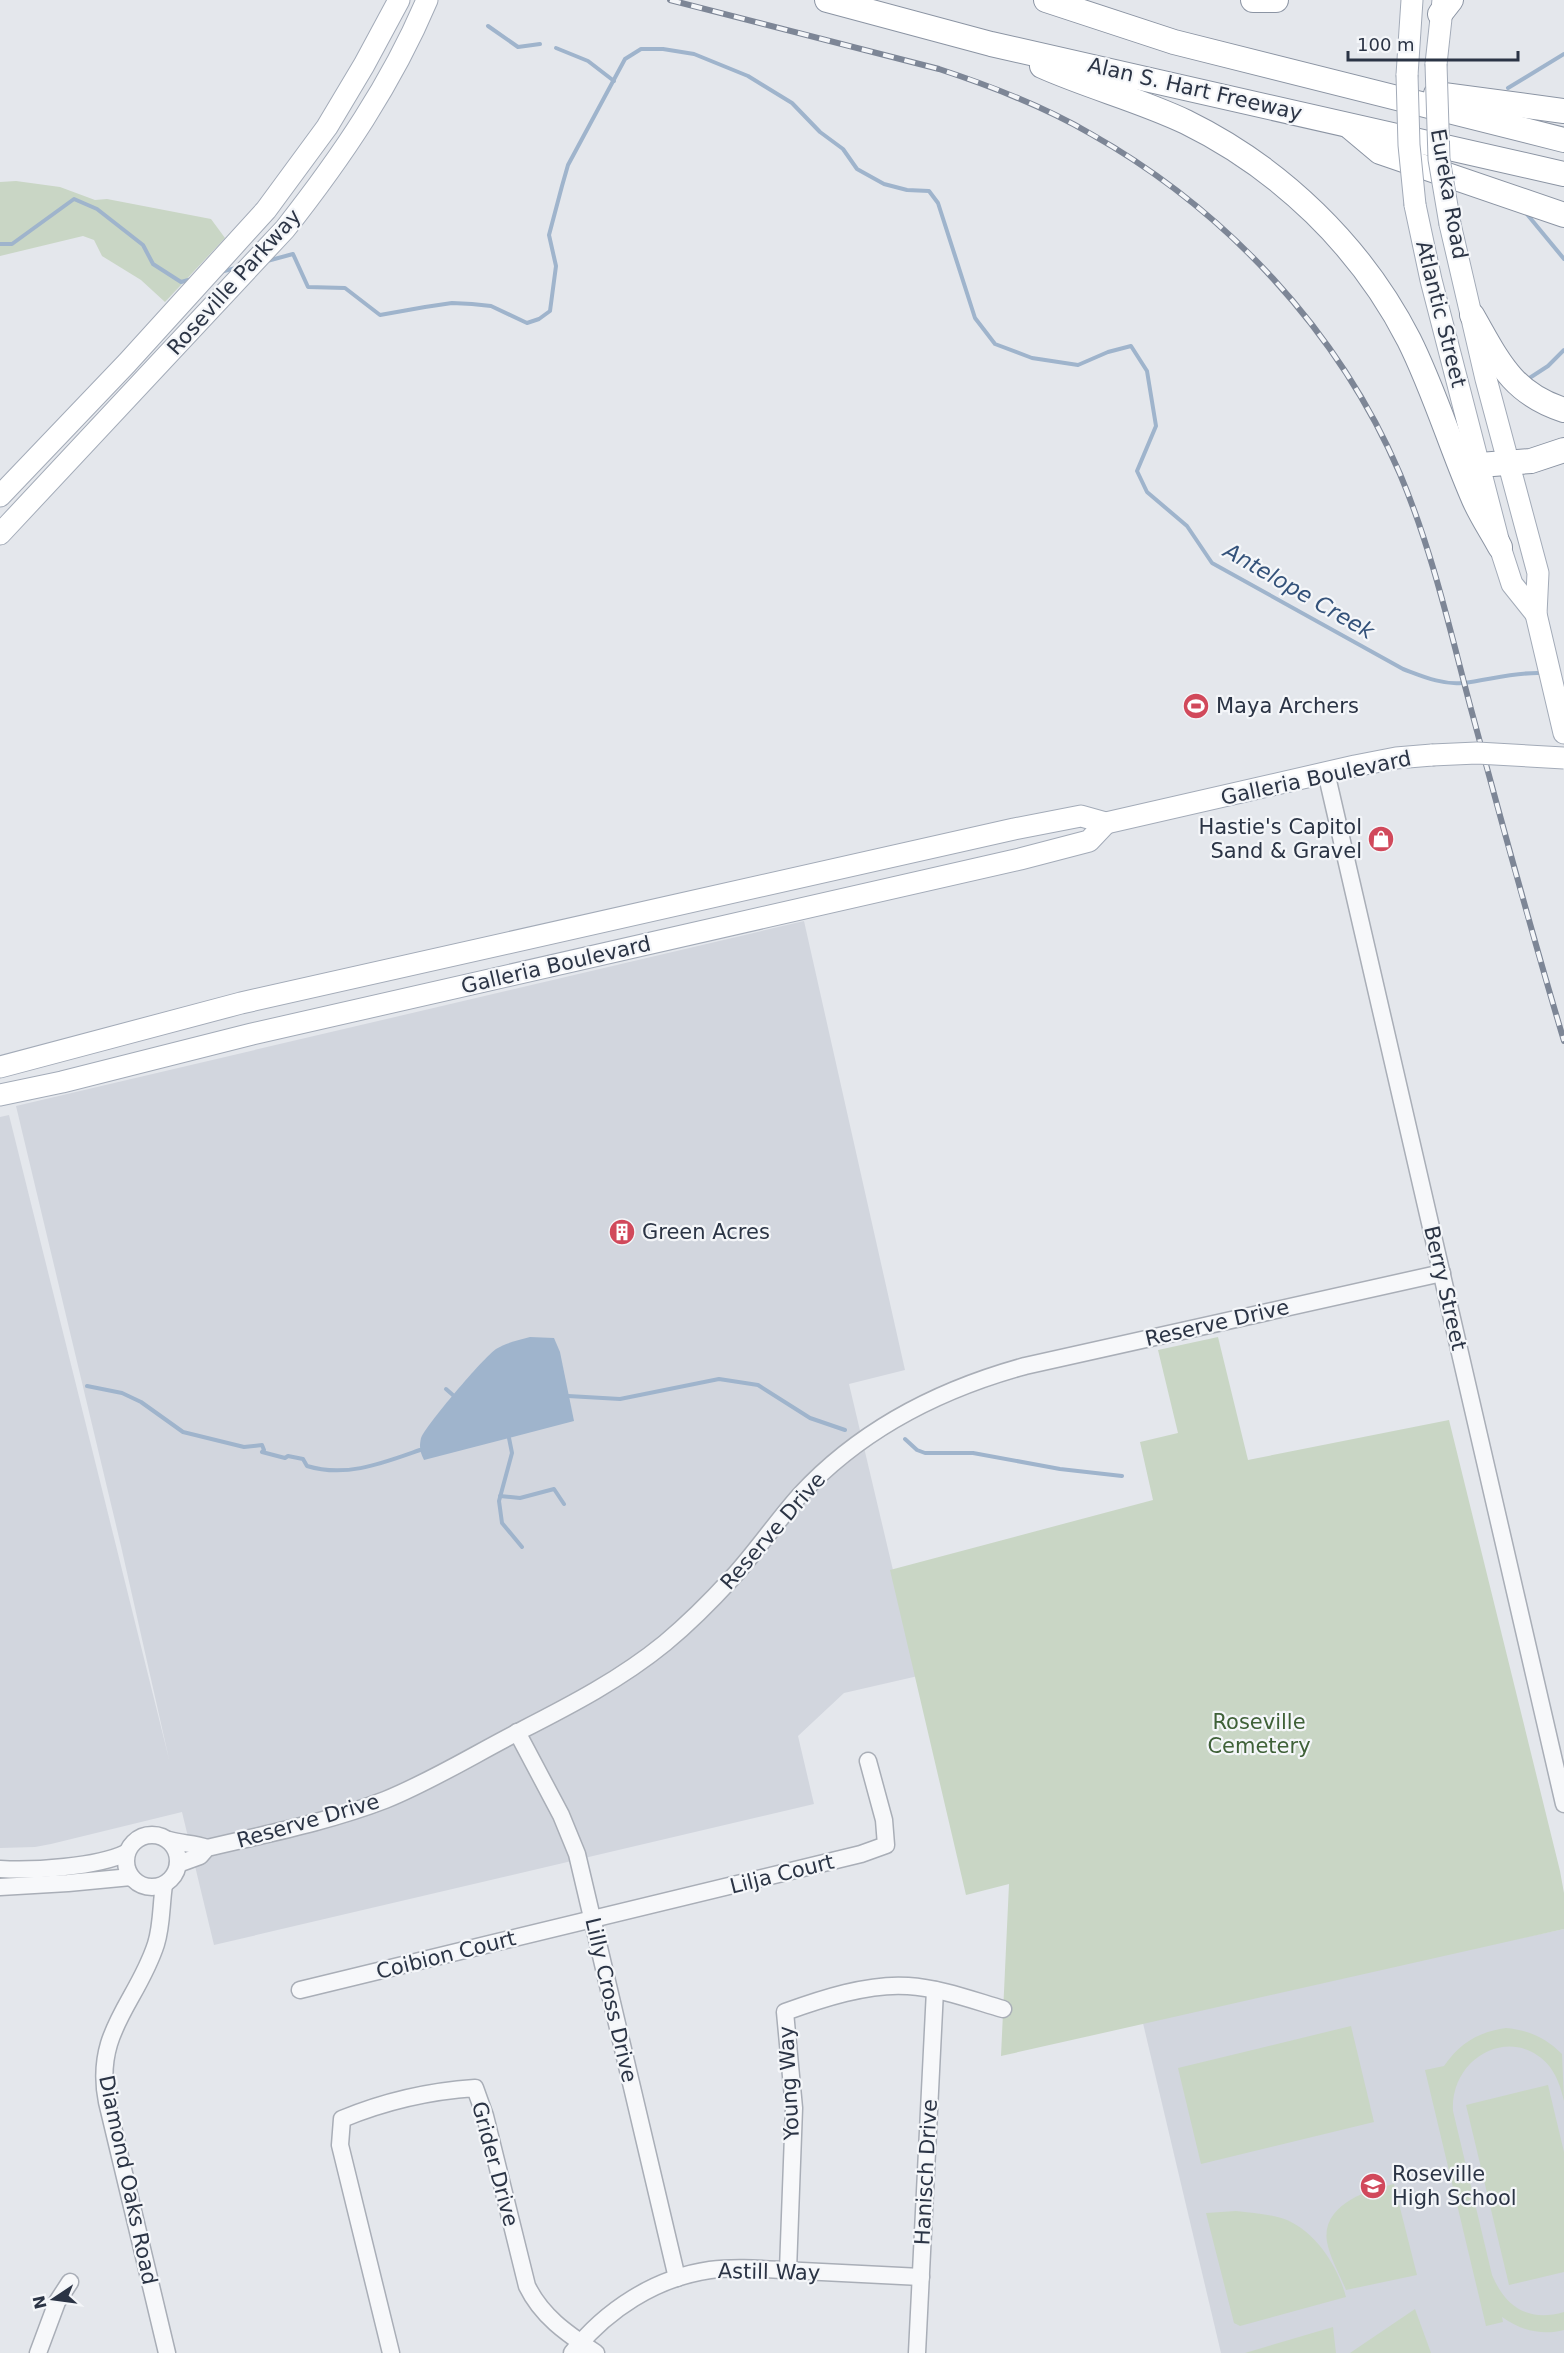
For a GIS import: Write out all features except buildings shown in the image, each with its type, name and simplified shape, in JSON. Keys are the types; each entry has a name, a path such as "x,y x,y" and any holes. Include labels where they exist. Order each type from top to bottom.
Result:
{"highway":[{"name":"Alan S. Hart Freeway","path":"827,0 991,44 1564,174"},
{"name":"Alan S. Hart Freeway","path":"1046,0 1174,42 1564,140"},
{"path":"1253,0 1276,0"},
{"path":"991,44 1080,82 1184,122 1226,144 1258,166 1320,218 1372,281 1408,339 1432,392 1473,498 1500,547"},
{"path":"1318,78 1564,111"},
{"path":"1345,123 1380,152 1564,215"},
{"path":"1472,315 1503,368 1514,380 1535,399 1564,410"},
{"path":"1480,465 1531,461 1564,450"}],"main road":[{"name":"Roseville Parkway","path":"0,496 246,234 295,173 343,101 399,0"},
{"name":"Atlantic Street","path":"1413,0 1409,33 1407,114 1415,205 1431,280 1500,547 1512,584 1536,614"},
{"name":"Roseville Parkway","path":"0,534 267,249 324,179 369,111 406,46 426,2"},
{"name":"Eureka Road","path":"1445,4 1436,64 1436,126 1450,224 1472,315"},
{"name":"Atlantic Street","path":"1472,315 1486,379 1538,573 1536,614 1564,733"},
{"name":"Galleria Boulevard","path":"0,1067 241,1003 1014,829 1081,816 1106,824 1326,772 1396,758 1477,753 1564,758"},
{"name":"Galleria Boulevard","path":"0,1095 62,1082 252,1034 1020,859 1089,841 1106,824"},
{"path":"0,1081 108,1050 129,1033"}],"street":[{"name":"Berry Street","path":"1326,772 1564,1804"},
{"name":"Reserve Drive","path":"178,1864 200,1856 207,1848 331,1818 374,1804 423,1783 612,1682 659,1648 695,1616 732,1578 776,1523 821,1475 871,1435 920,1405 972,1382 1025,1366 1442,1273"},
{"name":"Lilly Cross Drive","path":"517,1732 571,1836 677,2278"},
{"name":"Lilja Court","path":"592,1920 861,1854 886,1845 884,1820 868,1761"},
{"path":"0,1869 75,1865 115,1859 126,1853 136,1839 153,1834 169,1840 178,1855 176,1872 156,1886 142,1886 130,1877 125,1862 126,1853"},
{"name":"Reserve Drive","path":"169,1840 182,1844 197,1844 207,1848"},
{"path":"0,1887 130,1877"},
{"name":"Diamond Oaks Road","path":"156,1886 160,1910 157,1942 111,2035 103,2070 107,2102 167,2353"},
{"name":"Coibion Court","path":"300,1990 592,1920"},
{"name":"Young Way","path":"788,2270 794,2108 785,2012 810,2003 887,1986 912,1986 935,1990 1003,2009"},
{"name":"Hanisch Drive","path":"917,2353 935,1990"},
{"name":"Grider Drive","path":"391,2353 340,2145 342,2119 365,2110 449,2090 475,2088 485,2116 527,2286 543,2312 576,2348"},
{"name":"Astill Way","path":"576,2348 603,2319 623,2305 659,2284 677,2278 728,2269 921,2277"},
{"path":"38,2353 57,2302 70,2282"},
{"path":"576,2348 596,2353"}],"shaded area":[{"path":"804,921 905,1370 849,1384 918,1676 844,1693 798,1736 814,1804 214,1945 182,1812 51,1844 0,1848 0,1117 9,1115 169,1759 121,1546 16,1106"},
{"name":"Roseville High School","path":"1564,1929 1564,2353 1221,2353 1142,2019"}],"green space":[{"path":"16,181 60,187 95,200 107,199 211,219 225,238 165,302 141,280 102,256 94,240 83,236 0,256 0,182"},
{"name":"Roseville Cemetery","path":"1218,1337 1248,1460 1449,1420 1560,1871 1564,1893 1564,1929 1001,2056 1009,1884 966,1895 890,1570 1153,1500 1140,1442 1178,1433 1158,1350"},
{"path":"1351,2026 1374,2122 1201,2164 1178,2068"},
{"path":"1506,2028 1537,2036 1550,2043 1562,2054 1564,2101 1559,2084 1550,2067 1535,2054 1519,2048 1503,2047 1487,2052 1473,2061 1462,2075 1455,2092 1453,2111 1492,2275 1504,2296 1520,2310 1540,2315 1564,2312 1564,2330 1556,2332 1532,2331 1502,2317 1503,2322 1486,2326 1425,2070 1444,2066 1456,2051 1470,2040 1487,2032"},
{"path":"1548,2085 1564,2152 1564,2272 1509,2285 1466,2105"},
{"path":"1394,2184 1417,2275 1346,2290 1327,2242 1327,2229 1331,2218 1338,2209 1359,2195"},
{"path":"1236,2211 1281,2218 1308,2233 1332,2263 1346,2297 1240,2326 1234,2323 1206,2213"},
{"path":"1415,2309 1431,2353 1350,2353"},
{"path":"1333,2327 1336,2353 1245,2353"}],"water":[{"path":"530,1337 554,1338 560,1352 574,1421 424,1460 420,1449 421,1438 456,1392 496,1349"}],"waterway":[{"path":"488,26 518,47 540,44"},
{"path":"556,48 588,61 614,81"},
{"name":"Antelope Creek","path":"267,261 293,254 308,287 345,288 380,315 452,303 491,306 527,323 539,319 550,311 556,266 549,235 568,165 625,59 641,49 663,49 694,54 748,76 792,103 820,132 843,149 857,169 884,184 907,190 929,191 938,203 975,318 995,344 1032,358 1078,365 1108,352 1131,346 1147,371 1156,426 1137,471 1147,492 1187,526 1212,563 1403,669 1425,677 1447,683 1462,683 1541,673"},
{"path":"1508,88 1564,54"},
{"name":"Antelope Creek","path":"0,244 12,244 74,199 97,209 143,245 153,264 181,282 192,279"},
{"path":"1526,213 1564,259"},
{"name":"Antelope Creek","path":"220,272 236,268"},
{"path":"1528,379 1548,366 1564,350"},
{"path":"568,1396 620,1399 719,1379 758,1385 810,1418 845,1430"},
{"path":"87,1386 122,1393 141,1402 183,1432 244,1447 262,1445 264,1450 262,1452 285,1458 288,1456 303,1459 307,1466 322,1469 350,1470 392,1460 420,1450"},
{"path":"446,1389 454,1396"},
{"path":"509,1438 512,1453 499,1501 502,1523 522,1547"},
{"path":"905,1439 917,1450 925,1453 973,1453 1060,1469 1122,1476"},
{"path":"500,1496 520,1498 554,1489 564,1504"}],"railway":[{"path":"670,0 939,69 1036,106 1091,134 1141,165 1188,199 1232,237 1273,279 1311,324 1345,371 1375,421 1400,474 1422,532 1440,590 1516,875 1564,1041"}],"place":[{"name":"Maya Archers","path":"1196,706"},
{"name":"Hastie's Capitol Sand & Gravel","path":"1381,839"},
{"name":"Green Acres","path":"622,1232"},
{"name":"Roseville High School","path":"1373,2186"}]}
